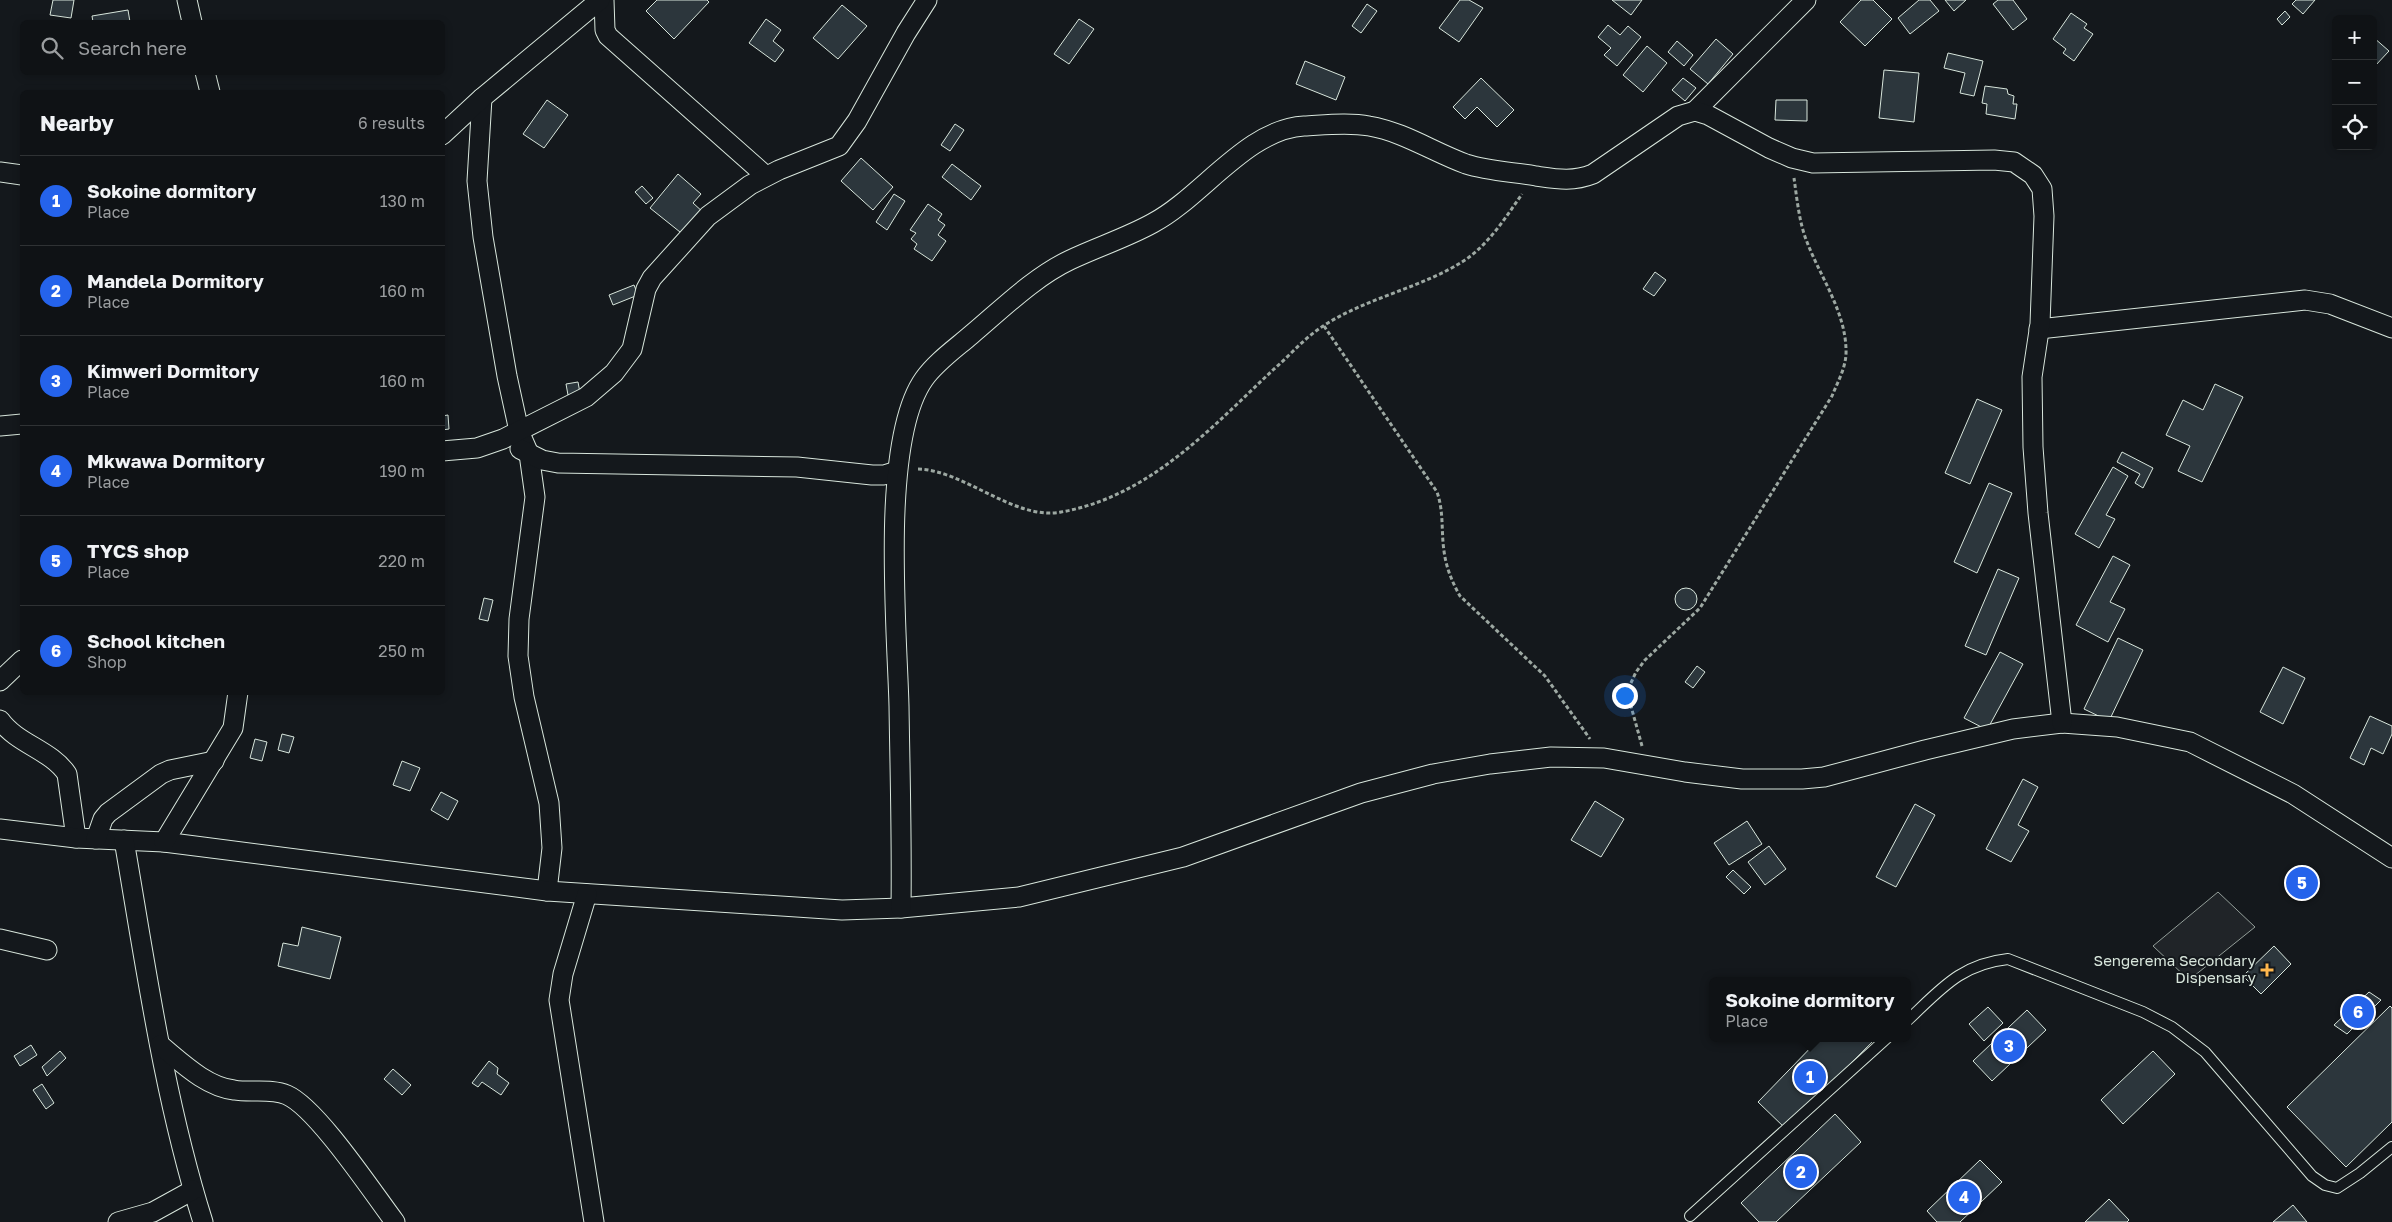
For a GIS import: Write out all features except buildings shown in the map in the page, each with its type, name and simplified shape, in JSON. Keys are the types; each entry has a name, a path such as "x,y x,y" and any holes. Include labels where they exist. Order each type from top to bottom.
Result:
{"street":[{"path":"187,0 192,20"},
{"path":"445,132 482,98 602,0 608,36 766,176"},
{"path":"445,451 477,448 511,435 586,397 614,374 632,348 646,289 652,278 708,216 750,185 766,176 839,146 857,121 906,33 927,0"},
{"path":"901,908 896,555 897,471 907,418 913,398 924,377 941,360 1039,280 1067,261 1130,235 1156,221 1181,205 1245,151 1269,135 1283,129 1301,126 1367,125 1399,134 1469,165 1562,181 1579,180 1593,174 1678,116 1695,111 1806,0"},
{"path":"206,75 210,90"},
{"path":"482,98 477,181 483,237 511,435 528,454 542,460 558,462 797,467 872,475 884,475 897,471"},
{"path":"1695,111 1708,115 1792,158 1813,163 1994,160 2014,162 2033,175 2042,189 2044,216 2039,329 2032,377 2032,447 2062,723"},
{"path":"0,172 20,175"},
{"path":"2039,329 2304,300 2330,304 2392,328"},
{"path":"0,426 20,424"},
{"path":"528,454 535,497 519,619 518,656 524,696 549,803 552,848 547,891"},
{"path":"0,681 20,662"},
{"path":"164,842 233,728 238,695"},
{"path":"0,720 24,742 62,766 68,774 76,838"},
{"path":"0,829 76,838 164,842 547,891 842,910 901,908 1020,897 1183,856 1361,793 1434,774 1490,764 1551,757 1604,758 1742,779 1779,781 1817,778 2013,729 2062,723 2117,727 2190,742 2244,767 2293,794 2392,858"},
{"path":"96,839 102,819 108,813 161,774 170,770 214,761"},
{"path":"124,840 160,1045 193,1190 203,1222"},
{"path":"587,894 563,974 558,1000 594,1222"},
{"path":"0,939 47,950"},
{"path":"160,1045 189,1068 213,1083 231,1090 288,1095 300,1104 325,1130 395,1222"},
{"path":"118,1222 153,1212 193,1190"}],"lane":[{"path":"1911,1017 1966,970 1987,962 2008,959 2143,1012 2172,1027 2205,1052 2312,1176 2325,1185 2337,1188 2392,1148"},
{"path":"1690,1216 1883,1042"}],"path":[{"path":"1648,766 1629,699 1630,685 1636,672 1645,660 1700,608 1832,396 1843,369 1846,349 1842,326 1834,303 1806,240 1798,206 1792,158"},
{"path":"897,471 927,470 1031,511 1060,513 1098,502 1138,485 1209,430 1324,326 1336,318 1465,260 1497,229 1536,176"},
{"path":"1324,326 1437,492 1441,504 1444,552 1452,581 1460,596 1545,676 1604,758"}],"shaded area":[{"path":"2218,892 2255,927 2189,980 2153,946"}],"place":[{"name":"TYCS shop","path":"2302,883"},
{"name":"Sengerema Secondary Dispensary","path":"2267,970"},
{"name":"School kitchen","path":"2358,1012"},
{"name":"Kimweri Dormitory","path":"2009,1046"},
{"name":"Sokoine dormitory","path":"1810,1077"},
{"name":"Mandela Dormitory","path":"1801,1172"},
{"name":"Mkwawa Dormitory","path":"1964,1197"}]}
